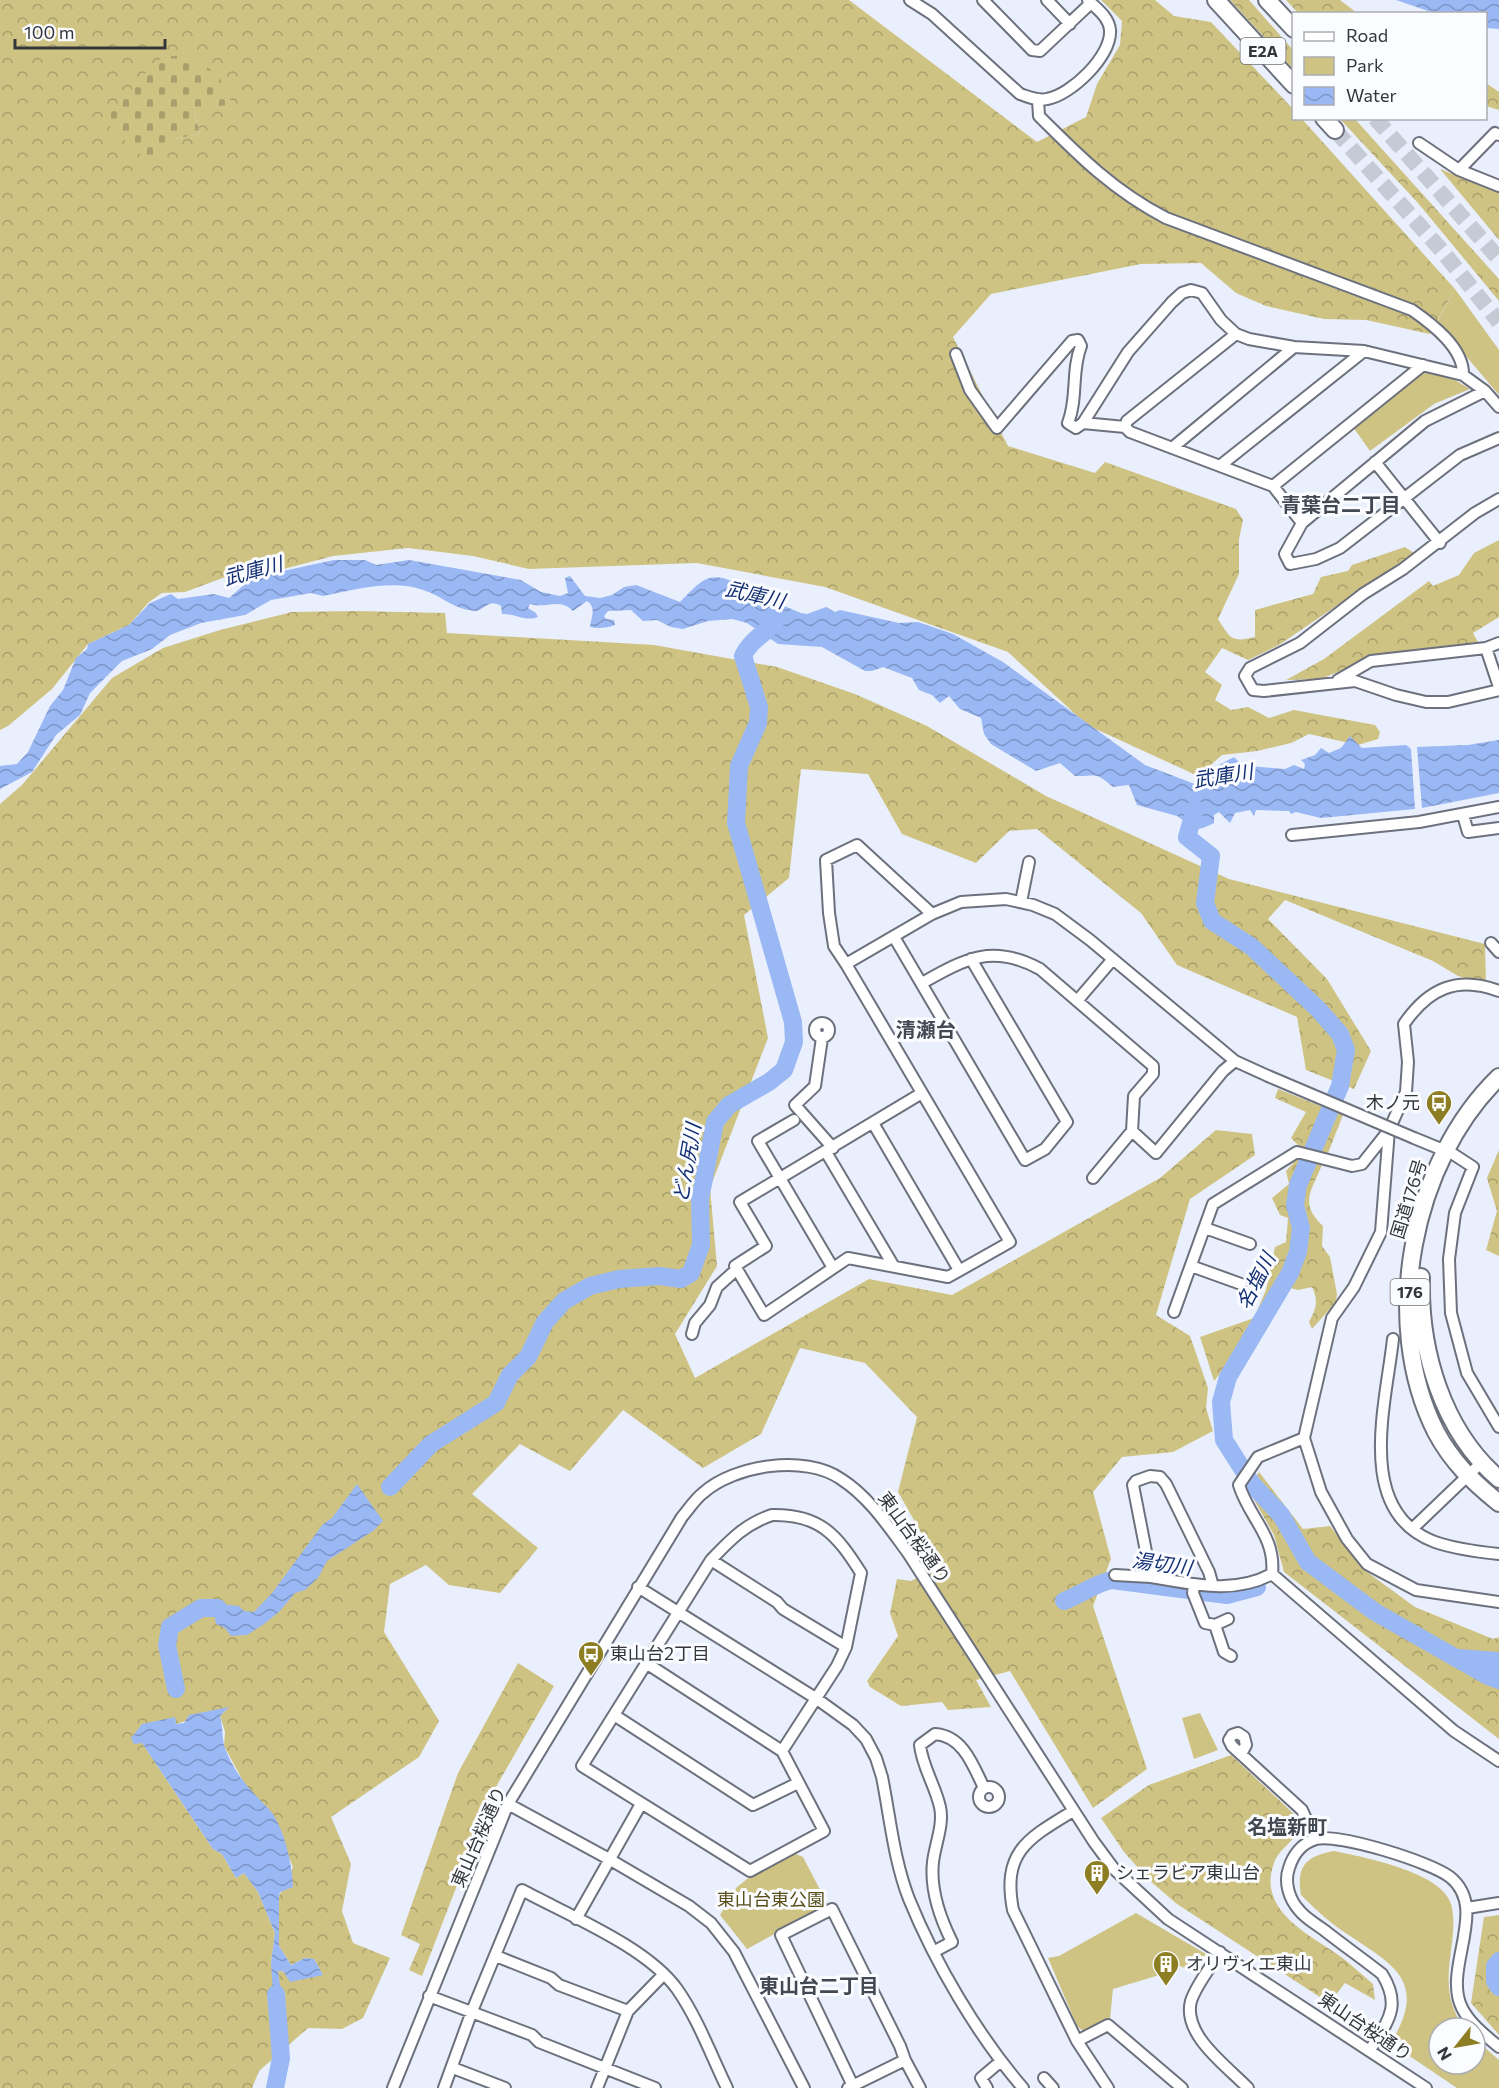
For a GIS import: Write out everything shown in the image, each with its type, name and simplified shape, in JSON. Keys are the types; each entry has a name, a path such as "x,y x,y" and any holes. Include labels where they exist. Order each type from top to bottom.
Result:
{"highway":[{"name":"E2A","path":"1216,0 1292,84"},
{"name":"E2A","path":"1267,0 1292,28"},
{"name":"国道176号","path":"1499,1077 1480,1095 1425,1199 1415,1237 1409,1302 1412,1353 1424,1402 1436,1432 1467,1476 1499,1503"},
{"name":"国道176号","path":"1499,1089 1449,1152 1423,1248 1420,1291 1423,1324 1439,1390 1460,1432 1481,1463 1499,1479"}],"street":[{"path":"910,0 932,14 1020,94 1038,100 1059,95 1070,89 1083,77 1104,50 1110,29 1104,15 1090,2 1040,51 1032,50 983,0"},
{"path":"1047,0 1070,24"},
{"path":"1038,100 1039,116 1097,173 1131,199 1166,218 1412,310 1437,330 1461,358 1463,375"},
{"path":"1459,170 1495,134 1499,135"},
{"path":"1419,143 1459,170 1499,186"},
{"path":"956,354 970,390 997,428 1072,340 1078,340 1081,346 1076,358 1075,406 1068,423 1076,429 1083,423 1128,352 1182,293 1191,290 1202,293 1221,320 1236,334 1262,343 1364,351 1463,375 1485,391 1499,407"},
{"path":"1125,427 1127,421 1236,334"},
{"path":"1172,448 1294,347"},
{"path":"1221,465 1364,351"},
{"path":"1273,486 1423,365"},
{"path":"1485,391 1425,422 1302,523 1285,554 1290,564 1316,559 1340,548 1460,455 1499,438"},
{"path":"1083,423 1125,427 1130,432 1273,486 1302,523"},
{"path":"1375,462 1440,543"},
{"path":"1486,648 1499,688 1448,702 1426,702 1355,681 1264,691 1253,690 1245,676 1250,668 1300,644 1363,594 1440,543 1475,513 1499,499"},
{"path":"1332,684 1371,661 1486,648 1499,644"},
{"path":"1292,835 1419,822 1499,807"},
{"path":"1463,814 1468,832 1499,828"},
{"path":"922,1094 740,1202 766,1246 735,1266 764,1315 848,1258 948,1277 1010,1242 846,964 834,946 829,913 826,860 857,845 932,914"},
{"path":"1021,902 1029,862"},
{"path":"846,964 932,914 961,902 1006,899 1021,902 1055,914 1113,959 1235,1061 1449,1152 1473,1167 1455,1213 1449,1259 1451,1313 1467,1373 1499,1427"},
{"path":"894,937 1025,1160 1045,1149 1067,1122 971,959"},
{"path":"1491,943 1499,952"},
{"path":"922,983 961,961 991,955 1019,957 1040,969 1153,1066 1153,1074 1134,1096 1132,1131 1093,1178"},
{"path":"1077,1001 1113,959"},
{"path":"1174,1312 1213,1204 1297,1152 1353,1166 1362,1164 1389,1130 1406,1092 1408,1062 1404,1024 1409,1017 1428,995 1439,988 1470,986 1498,989"},
{"path":"822,1038 815,1086 795,1106 830,1150 893,1265"},
{"path":"1132,1131 1156,1153 1223,1071 1235,1061"},
{"path":"794,1120 758,1141 833,1268"},
{"path":"873,1123 959,1270"},
{"path":"1389,1130 1381,1232 1354,1287 1332,1318 1304,1438 1321,1492 1347,1539 1367,1564 1416,1590 1499,1602"},
{"path":"1205,1228 1250,1244"},
{"path":"1191,1266 1241,1284"},
{"path":"692,1334 695,1323 710,1305 717,1287 737,1269"},
{"path":"1393,1339 1380,1450 1382,1481 1397,1514 1412,1529 1435,1542 1499,1554"},
{"path":"1272,1574 1273,1561 1266,1533 1239,1485 1258,1457 1304,1438"},
{"path":"1412,1529 1481,1463"},
{"name":"東山台桜通り","path":"393,2088 508,1804 682,1517 703,1492 732,1475 759,1467 797,1466 839,1477 862,1496 908,1553 1073,1811 1114,1869 1139,1894 1168,1919 1426,2088"},
{"path":"1151,1576 1133,1485 1136,1480 1150,1476 1160,1477 1166,1484 1209,1572 1213,1586"},
{"path":"646,1664 782,1751 824,1831 750,1871 582,1766 711,1560 736,1533 772,1515 791,1515 813,1520 833,1533 861,1573 846,1647 782,1751"},
{"path":"711,1560 777,1602 783,1609 846,1647"},
{"path":"1115,1575 1151,1576 1229,1588 1259,1581 1272,1574"},
{"path":"1272,1574 1454,1731 1499,1761"},
{"path":"1194,1584 1193,1593 1204,1623 1215,1625 1228,1618"},
{"path":"638,1587 816,1699 853,1725 866,1739 876,1758 909,1898 960,1998 1001,2061 1023,2088"},
{"path":"1215,1625 1224,1652 1232,1656"},
{"path":"614,1715 753,1805 798,1783"},
{"path":"935,1951 952,1942 940,1918 932,1863 940,1809 921,1756 920,1745 934,1734 946,1735 959,1744 984,1788"},
{"path":"1241,1754 1302,1810 1315,1839"},
{"path":"576,1919 641,1803"},
{"path":"508,1804 609,1859 689,1906 711,1923 734,1952 804,2088"},
{"path":"1073,1811 1025,1844 1011,1866 1009,1889 1013,1910 1077,2041 1108,2088"},
{"path":"1370,2050 1389,2019 1394,2003 1390,1986 1382,1974 1299,1911 1289,1895 1287,1871 1292,1859 1301,1847 1315,1839 1336,1837 1437,1868 1453,1879 1467,1908 1456,1983 1461,2006 1471,2023 1499,2047"},
{"path":"444,2088 472,2011 522,1890 638,1953 664,1974 687,2004 724,2087"},
{"path":"1467,1908 1499,1903"},
{"path":"905,2060 850,2087 781,1935 832,1909 920,2088"},
{"path":"1220,1952 1192,2000 1190,2018 1199,2037 1248,2088"},
{"path":"496,1956 551,1978 559,1985 628,2011"},
{"path":"597,2088 628,2011 664,1974"},
{"path":"429,1996 472,2011 655,2088"},
{"path":"1077,2041 1108,2025 1182,2088"},
{"path":"987,2088 981,2078 1001,2061"},
{"path":"453,2068 505,2088"},
{"path":"1044,2078 1053,2088"}],"green space":[{"path":"0,0 849,0 1037,142 1086,117 1097,84 1120,45 1122,21 1101,0 1155,0 1174,16 1211,22 1292,108 1292,120 1303,120 1455,289 1430,334 1366,320 1324,319 1266,306 1236,293 1201,263 1141,264 991,294 953,337 1008,446 1095,473 1105,462 1236,509 1243,520 1239,539 1239,574 1218,619 1225,631 1236,639 1255,637 1255,610 1313,594 1321,577 1348,571 1352,565 1405,547 1414,553 1279,645 1248,660 1222,648 1205,672 1222,685 1215,700 1231,710 1248,707 1269,718 1294,710 1375,725 1380,732 1378,739 1358,745 1309,734 1291,743 1257,751 1222,755 1198,776 1087,725 1008,652 825,587 697,563 529,569 473,556 408,548 333,556 280,570 257,565 185,592 162,593 149,602 129,625 88,644 52,689 8,726 0,730","holes":["205,64 194,111 200,134 174,139"]},
{"path":"1230,0 1249,0 1292,49 1292,68"},
{"path":"1286,0 1340,0 1356,12 1297,12"},
{"path":"185,55 215,73 225,86 231,104 194,111 200,134 174,139 150,163 104,121 151,67 163,57"},
{"path":"1487,84 1499,92 1499,110 1487,106"},
{"path":"1341,120 1356,120 1499,279 1499,301 1418,203"},
{"path":"1440,169 1499,193 1499,240"},
{"path":"1455,289 1499,350 1499,395 1437,322"},
{"path":"1422,370 1450,377 1470,389 1434,404 1370,451 1353,427"},
{"path":"1499,540 1499,617 1473,633 1478,642 1366,661 1320,679 1286,680 1324,659 1429,581 1433,586 1459,575 1474,553"},
{"path":"292,612 445,613 447,633 654,645 777,667 855,694 927,726 1046,796 1229,879 1485,944 1486,984 1458,976 1433,961 1285,900 1268,919 1327,979 1371,1051 1354,1089 1306,1070 1297,1017 1177,965 1141,913 1037,829 1009,831 976,863 902,834 868,774 801,769 789,878 744,915 768,1038 710,1188 717,1266 675,1334 695,1378 869,1279 952,1295 1160,1178 1216,1130 1252,1134 1255,1155 1190,1199 1156,1315 1190,1336 1208,1388 1206,1408 1213,1431 1173,1452 1122,1457 1093,1492 1111,1559 1093,1606 1147,1769 1093,1808 1010,1671 976,1680 991,1707 948,1710 942,1702 901,1706 870,1687 867,1681 898,1636 890,1613 897,1579 911,1581 940,1566 898,1492 917,1417 865,1363 800,1348 761,1434 703,1468 623,1410 570,1471 520,1444 472,1494 538,1548 500,1593 449,1585 426,1565 390,1584 384,1632 439,1721 419,1757 331,1817 351,1864 342,1911 353,1943 390,1958 363,2018 342,2029 308,2028 259,2071 252,2088 0,2088 0,804 22,785 112,678 163,648 220,630","holes":["228,1708 220,1716 225,1732 224,1746 248,1790 268,1808 293,1867 279,1896 279,1946 291,1965 305,1958 314,1959 323,1975 278,1971 280,1993 271,1963 275,1933 258,1892 244,1873 236,1878 222,1854 213,1849 142,1743 175,1718 176,1724"]},
{"path":"1278,1089 1343,1115 1328,1153 1301,1148 1291,1138 1306,1112 1275,1098"},
{"path":"1499,1150 1499,1256 1486,1250 1497,1211 1487,1178"},
{"path":"1299,1157 1322,1165 1311,1190 1309,1204 1311,1211 1323,1226 1322,1246 1330,1257 1337,1294 1336,1302 1312,1329 1309,1322 1316,1301 1312,1287 1298,1290 1276,1284 1238,1351 1214,1381 1200,1337 1254,1318 1266,1290 1275,1247 1286,1242 1288,1218 1280,1215 1272,1198 1289,1184 1286,1171"},
{"path":"1259,1472 1303,1529 1330,1526 1367,1572 1415,1607 1493,1639 1499,1637 1499,1739 1284,1572 1274,1535 1248,1489"},
{"path":"518,1663 554,1686 493,1792 422,1976 409,1970 420,1944 401,1935 458,1773"},
{"path":"1200,1713 1218,1750 1194,1759 1182,1718"},
{"path":"1231,1755 1296,1816 1301,1826 1296,1836 1274,1863 1271,1879 1272,1894 1278,1906 1299,1928 1342,1957 1373,1984 1375,2000 1345,1983 1329,2003 1177,1904 1149,1880 1124,1852 1101,1818 1149,1785"},
{"path":"1334,1851 1363,1857 1418,1875 1445,1893 1451,1904 1453,1931 1449,1978 1450,1995 1458,2016 1427,2016 1427,2068 1399,2049 1396,2034 1404,2015 1407,1999 1404,1985 1398,1974 1388,1963 1329,1921 1301,1895 1300,1877 1305,1864 1310,1859"},
{"name":"東山台東公園","path":"793,1853 803,1857 828,1905 747,1949 720,1915 737,1887 752,1875"},
{"path":"1136,1913 1206,1954 1193,1971 1177,1965 1156,1976 1113,1989 1110,2019 1083,2031 1077,2026 1048,1958 1059,1956"},
{"path":"1499,1915 1499,2035 1487,2021 1487,2016 1482,2016 1471,2003 1484,1917"},
{"path":"1487,2050 1499,2060 1499,2088 1457,2088 1439,2076 1487,2076"}],"water":[{"path":"1396,0 1499,0 1499,29 1487,28 1487,12 1431,12"},
{"name":"武庫川","path":"334,560 365,560 376,565 409,560 521,580 541,592 560,596 568,593 565,578 570,576 585,596 600,598 612,595 624,587 636,585 680,602 702,581 715,577 731,581 744,597 760,593 772,601 801,613 807,614 826,607 835,612 840,610 899,623 918,622 953,634 1003,662 1145,765 1205,788 1217,766 1234,757 1240,763 1247,762 1250,766 1285,769 1294,765 1304,769 1305,764 1301,760 1315,755 1321,748 1329,753 1341,748 1350,736 1362,748 1406,745 1411,749 1415,809 1321,818 1296,812 1291,814 1289,811 1256,810 1254,816 1250,810 1235,813 1230,823 1219,812 1214,815 1214,823 1200,829 1190,830 1177,816 1137,805 1129,785 1113,787 1098,776 1075,776 1060,763 1036,771 991,744 984,734 981,718 960,709 949,696 940,703 932,695 919,690 912,678 883,667 865,671 822,647 778,644 747,623 732,619 708,621 683,629 671,627 657,620 643,621 631,610 608,611 604,616 606,619 614,620 615,625 593,628 590,627 593,610 587,601 573,611 558,604 530,604 528,608 538,617 528,618 502,614 501,606 494,603 477,611 469,610 455,606 423,590 399,585 386,585 323,596 311,593 271,600 245,615 201,623 170,635 152,649 122,661 90,693 80,715 56,735 32,772 0,789 0,766 17,764 28,752 50,706 63,690 76,658 87,649 88,644 129,625 150,603 171,594 178,599 214,594 229,598 260,571 283,571"},
{"path":"1499,740 1499,793 1422,808 1417,747 1468,745"},
{"path":"357,1484 383,1521 373,1531 327,1561 318,1578 305,1590 295,1593 279,1612 247,1635 231,1636 225,1628 216,1624 214,1614 221,1604 239,1606 244,1611 254,1612 272,1593 323,1524 332,1518"},
{"path":"229,1707 220,1716 225,1748 243,1781 273,1815 283,1834 289,1857 293,1887 280,1892 279,1896 279,1946 291,1965 305,1958 314,1959 323,1975 290,1982 283,1971 278,1971 281,1993 273,1995 271,1963 275,1933 258,1892 244,1873 236,1878 222,1854 213,1849 142,1743 134,1744 131,1738 142,1724 175,1717 176,1724 184,1723 189,1715"}],"waterway":[{"name":"どん尻川","path":"390,1487 431,1444 496,1403 510,1375 528,1357 545,1322 564,1301 590,1286 619,1279 659,1276 681,1279 691,1273 701,1245 700,1199 715,1122 729,1105 769,1082 784,1070 794,1042 793,1022 736,823 739,766 758,723 759,707 743,656 749,646 775,622"},
{"name":"名塩川","path":"1195,809 1187,837 1211,856 1205,903 1212,921 1252,947 1318,1009 1340,1034 1346,1050 1340,1086 1298,1185 1295,1205 1301,1228 1298,1252 1290,1273 1228,1377 1221,1402 1224,1440 1252,1484 1281,1515 1308,1562 1375,1612 1486,1675 1499,1680"},
{"name":"湯切川","path":"1064,1601 1112,1580 1227,1595 1257,1587"},
{"name":"どん尻川","path":"176,1689 167,1645 170,1627 201,1608 218,1608"},
{"path":"1459,1658 1499,1661"},
{"name":"名塩川","path":"1499,1961 1495,1966 1495,1981 1499,1987"},
{"name":"どん尻川","path":"275,2088 281,2058 276,1994"}],"tunnel":[{"path":"1377,120 1499,259"},
{"path":"1335,130 1443,252 1499,322"}],"place":[{"name":"木ノ元","path":"1439,1126"},
{"name":"東山台2丁目","path":"591,1677"},
{"name":"シェラビア東山台","path":"1097,1896"},
{"name":"オリヴィエ東山","path":"1166,1987"}],"district":[{"name":"青葉台二丁目","path":"1341,505"},
{"name":"清瀬台","path":"926,1030"},
{"name":"名塩新町","path":"1287,1827"},
{"name":"東山台二丁目","path":"819,1986"}]}
